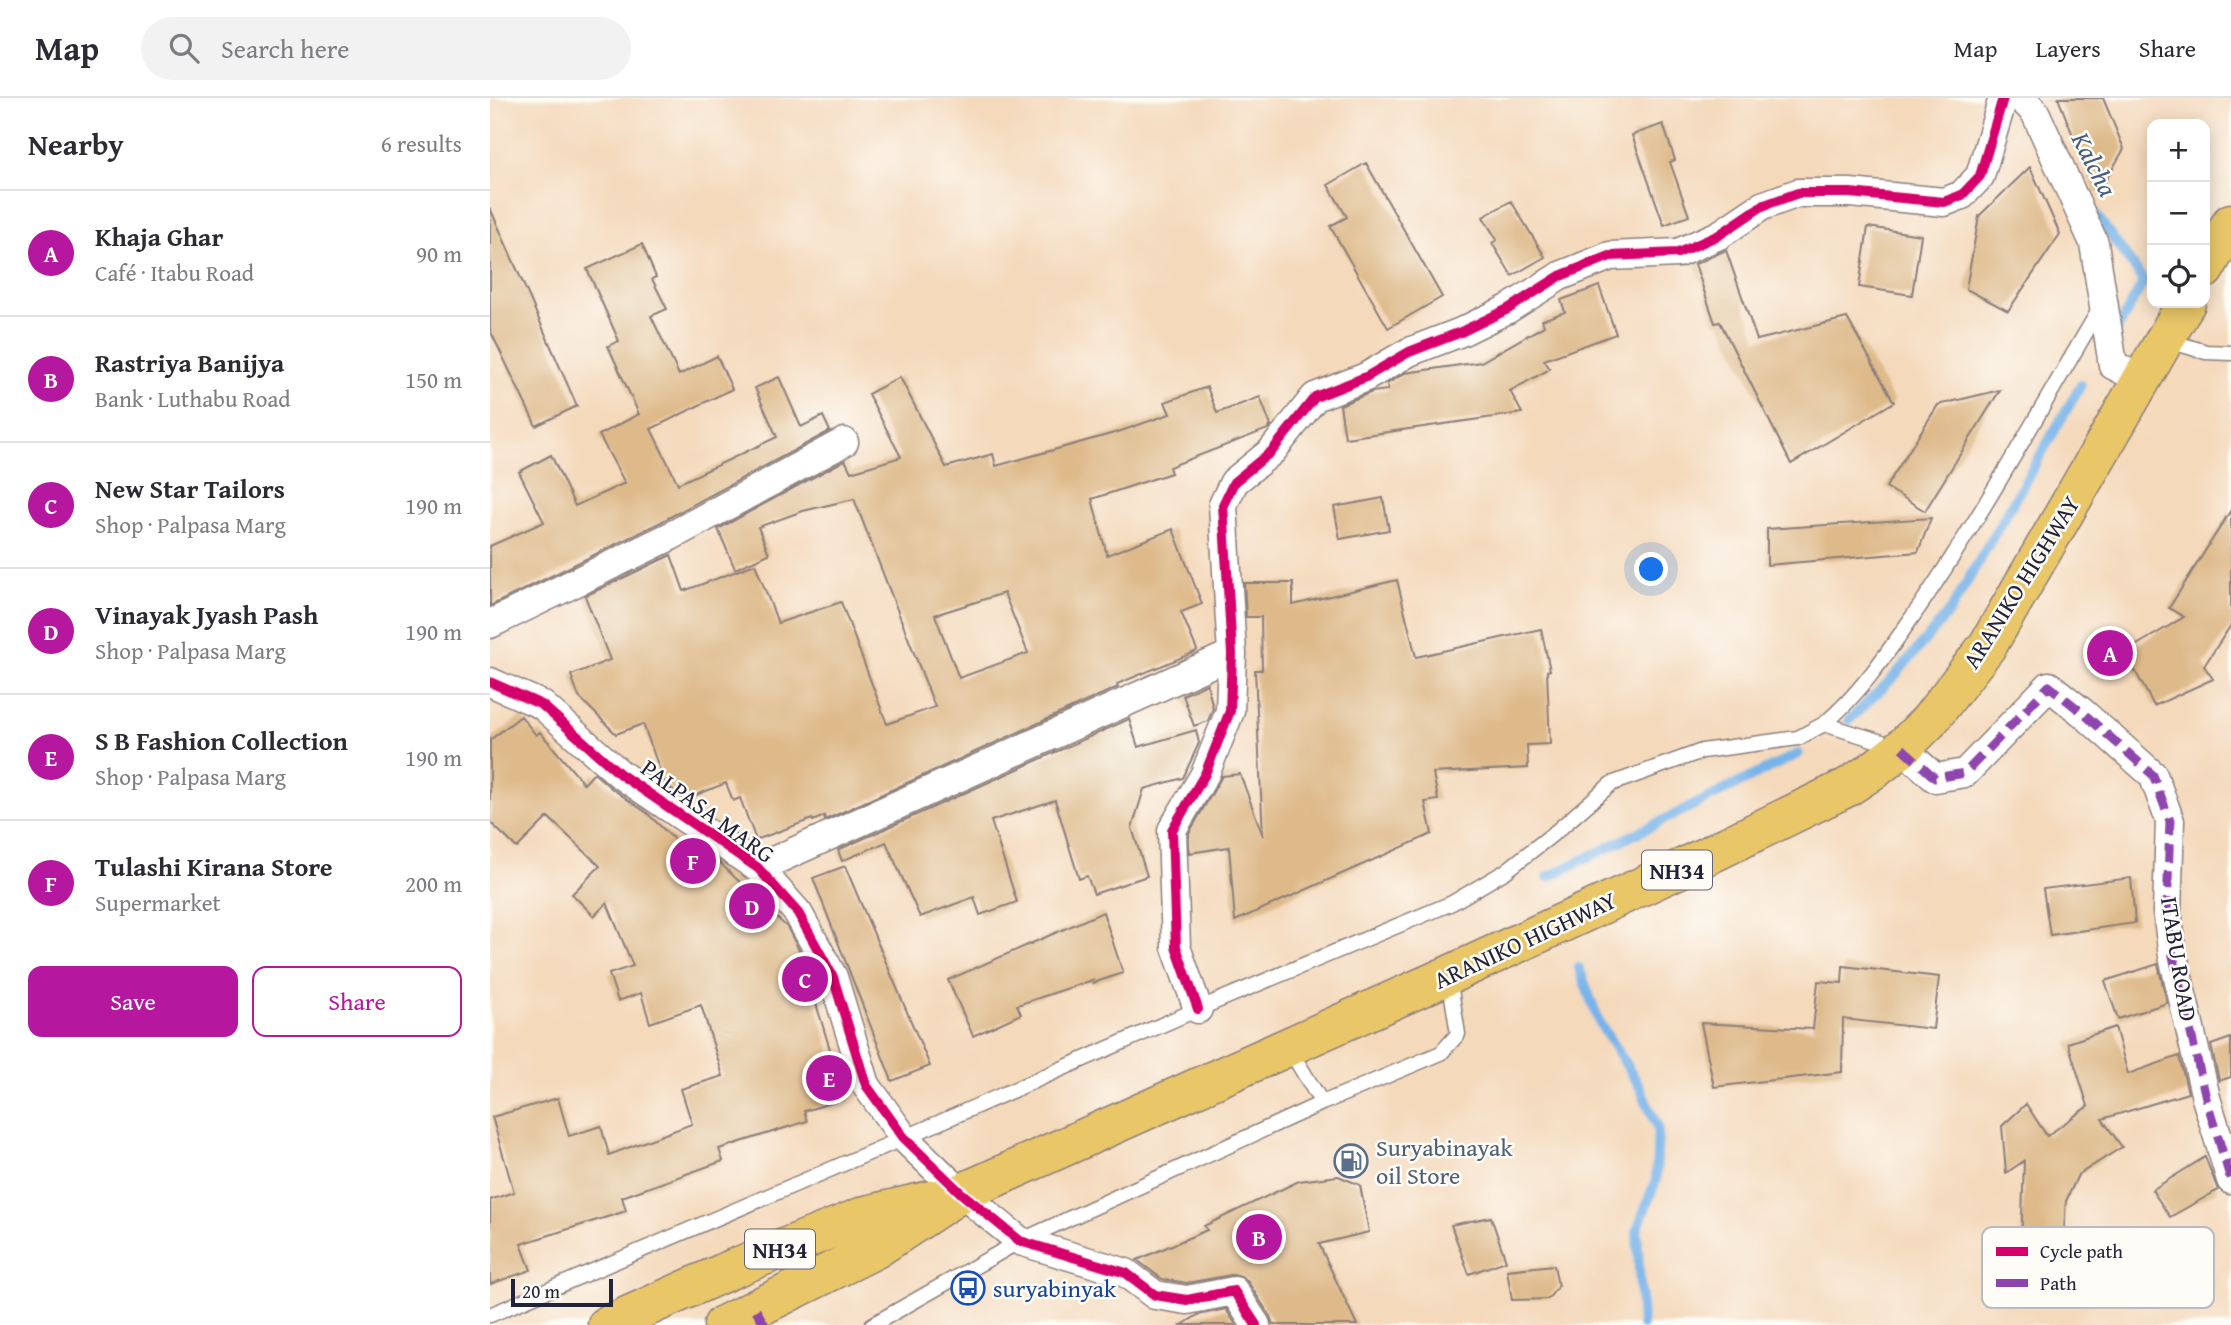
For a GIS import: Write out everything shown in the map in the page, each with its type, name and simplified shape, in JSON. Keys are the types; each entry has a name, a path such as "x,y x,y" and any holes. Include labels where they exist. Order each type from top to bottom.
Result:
{"highway":[{"path":"2210,260 2231,223"},
{"name":"ARANIKO HIGHWAY","path":"723,1325 876,1249 961,1193 1449,975 1848,788 1902,748 1928,721 1988,645 2183,308"},
{"name":"ARANIKO HIGHWAY","path":"607,1325 734,1268 866,1215 961,1193"}],"street":[{"path":"1198,1009 1175,947 1172,830 1205,774 1230,710 1232,654 1223,505 1234,482 1272,451 1315,397 1366,377 1409,352 1461,332 1508,309 1560,276 1610,256 1678,253 1718,235 1762,206 1798,193 1850,193 1944,202 1962,195 1980,176 2003,98"},
{"path":"2021,98 2035,112 2094,243 2113,365 2142,380"},
{"path":"490,624 671,537 844,442"},
{"path":"758,868 1232,654"},
{"name":"PALPASA MARG","path":"490,682 542,705 620,774 758,868 798,913 833,977 866,1085 904,1138 961,1193 1020,1241"},
{"name":"ITABU ROAD","path":"1902,748 1935,778 1965,773 2049,686 2083,712 2153,775 2170,821 2166,912 2173,956 2206,1098 2231,1180"},
{"path":"1020,1241 1126,1273 1154,1295 1187,1300 1234,1291 1256,1325"}],"lane":[{"path":"490,1315 1198,1009 1452,903 1506,871 1559,830 1611,784 1702,751 1798,738 1824,724 1840,711 1877,667 1948,565 2103,304"},
{"path":"2165,339 2206,352 2231,353"},
{"path":"1824,724 1902,748"},
{"path":"872,1325 1020,1241 1322,1102 1441,1053 1458,1034 1449,975"},
{"path":"1288,1046 1322,1102"}],"building":[{"path":"2058,98 2103,98 2124,149 2097,195"},
{"path":"1663,124 1675,160 1670,162 1689,216 1664,225 1632,135"},
{"path":"1366,163 1442,297 1388,328 1330,226 1347,217 1328,185"},
{"path":"2030,167 2060,234 2008,311 1966,289 1979,216"},
{"path":"1511,201 1545,257 1512,276 1492,243 1497,240 1483,217"},
{"path":"490,208 577,406 536,426 490,330"},
{"path":"1868,227 1921,235 1912,295 1859,287"},
{"path":"642,244 656,277 652,279 667,309 651,316 679,375 717,356 732,389 651,429 678,484 777,437 755,388 779,377 801,427 823,416 830,431 659,523 490,606 490,546 544,522 519,472 551,455 575,506 625,483 599,435 639,414 608,346 619,341 587,269"},
{"path":"1726,250 1757,340 1847,318 1894,402 1791,464 1720,322 1715,323 1695,264"},
{"path":"1599,286 1616,334 1544,360 1550,369 1510,391 1522,413 1345,438 1340,405 1372,392 1388,390 1387,384 1405,373 1481,362 1544,326 1542,320 1565,312 1561,300"},
{"path":"900,377 946,467 993,454 996,466 1118,432 1170,414 1165,402 1207,387 1217,413 1260,397 1271,426 1169,467 1171,473 1092,499 1107,555 1173,529 1202,604 1181,612 1197,650 1195,652 1117,684 1118,687 825,820 824,816 813,821 812,819 756,840 740,798 733,801 726,783 686,799 665,784 643,724 616,734 579,697 571,675 610,660 585,596 671,555 684,591 755,564 778,623 841,602 887,724 935,707 854,499 803,511 758,527 769,554 735,569 718,529 845,460 851,472 901,457 868,394","holes":["1004,593 1028,653 959,678 935,615"]},
{"path":"2000,390 1925,511 1886,487 1938,405"},
{"path":"1383,498 1389,530 1340,539 1334,507"},
{"path":"2231,510 2231,625 2204,666 2213,679 2154,706 2125,652 2184,617 2169,608"},
{"path":"1931,518 1918,552 1767,565 1767,529"},
{"path":"1397,580 1416,657 1541,629 1550,670 1547,671 1550,744 1527,745 1528,768 1433,773 1438,800 1425,802 1432,834 1235,921 1229,847 1189,853 1189,833 1222,776 1240,774 1263,836 1255,670 1262,670 1261,617 1246,617 1244,583 1293,583 1293,605"},
{"path":"1207,684 1213,708 1208,721 1194,726 1183,695"},
{"path":"521,716 536,735 540,732 584,784 594,773 647,813 690,855 684,838 716,859 752,894 763,919 774,915 787,927 801,954 845,1099 804,1111 807,1121 719,1149 723,1161 622,1197 626,1211 521,1244 531,1270 490,1284 490,1200 514,1192 492,1117 558,1098 569,1136 601,1126 609,1155 692,1124 681,1089 723,1076 701,1005 650,1023 641,993 618,1001 609,974 633,966 607,903 594,916 572,894 600,866 548,817 517,848 490,822 490,740"},
{"path":"1129,719 1138,747 1196,730 1199,743 1183,778 1144,789 1132,828 1147,876 1094,894 1087,876 1079,879 1055,800 991,821 1017,902 980,915 974,897 920,917 886,842 842,861 838,850"},
{"path":"845,866 930,1066 892,1081 813,878"},
{"path":"2131,878 2135,923 2050,935 2043,889"},
{"path":"1103,912 1123,973 1017,1005 1021,1014 973,1036 948,980"},
{"path":"2158,964 2167,1003 2118,1019 2105,981"},
{"path":"1843,966 1939,977 1933,1029 1843,1019 1842,1072 1714,1087 1701,1023 1813,1029 1818,981 1842,983"},
{"path":"2115,1027 2128,1074 2179,1056 2188,1093 2102,1119 2122,1147 2078,1175 2066,1201 2064,1227 2022,1227 2024,1161 2006,1173 2002,1126 2026,1104 2047,1136 2088,1106 2068,1043"},
{"path":"2231,1038 2231,1077 2219,1081 2211,1045"},
{"path":"2205,1157 2218,1190 2170,1217 2152,1190"},
{"path":"1338,1176 1360,1185 1369,1232 1319,1244 1357,1325 1273,1325 1248,1282 1241,1276 1231,1275 1187,1283 1162,1279 1137,1260 1207,1230 1204,1226 1299,1181"},
{"path":"1491,1217 1506,1261 1469,1274 1451,1225"},
{"path":"1554,1265 1558,1286 1548,1299 1512,1300 1507,1270"},
{"path":"1226,1309 1236,1325 1182,1325 1198,1315"}],"waterway":[{"name":"Kalcha","path":"2091,208 2144,281 2114,335"},
{"path":"1849,720 1892,679 1950,611 2081,385"},
{"path":"1548,877 1798,754"},
{"path":"1579,968 1600,1024 1639,1085 1658,1128 1656,1180 1637,1230 1642,1325"}],"marked path":[{"path":"1902,748 1935,778 1965,773 2049,686 2153,775 2170,821 2167,912 2173,956 2206,1098 2231,1180"},
{"path":"756,1310 765,1325"}],"cycle path":[{"path":"1198,1009 1176,947 1172,830 1205,774 1230,711 1232,654 1223,505 1234,482 1272,451 1315,397 1366,377 1409,352 1461,332 1508,309 1560,276 1610,256 1678,253 1719,235 1762,206 1798,193 1850,193 1944,202 1962,195 1980,176 2003,98"},
{"path":"490,682 542,705 620,774 758,868 798,913 833,977 866,1085 904,1138 961,1193 1020,1241 1126,1273 1155,1295 1187,1300 1234,1291 1256,1325"}],"place":[{"name":"Khaja Ghar","path":"2110,653"},
{"name":"Tulashi Kirana Store","path":"693,861"},
{"name":"Vinayak Jyash Pash","path":"752,906"},
{"name":"New Star Tailors","path":"805,979"},
{"name":"S B Fashion Collection","path":"829,1078"},
{"name":"Suryabinayak oil Store","path":"1351,1161"},
{"name":"Rastriya Banijya","path":"1259,1237"},
{"name":"suryabinyak","path":"968,1288"}]}
